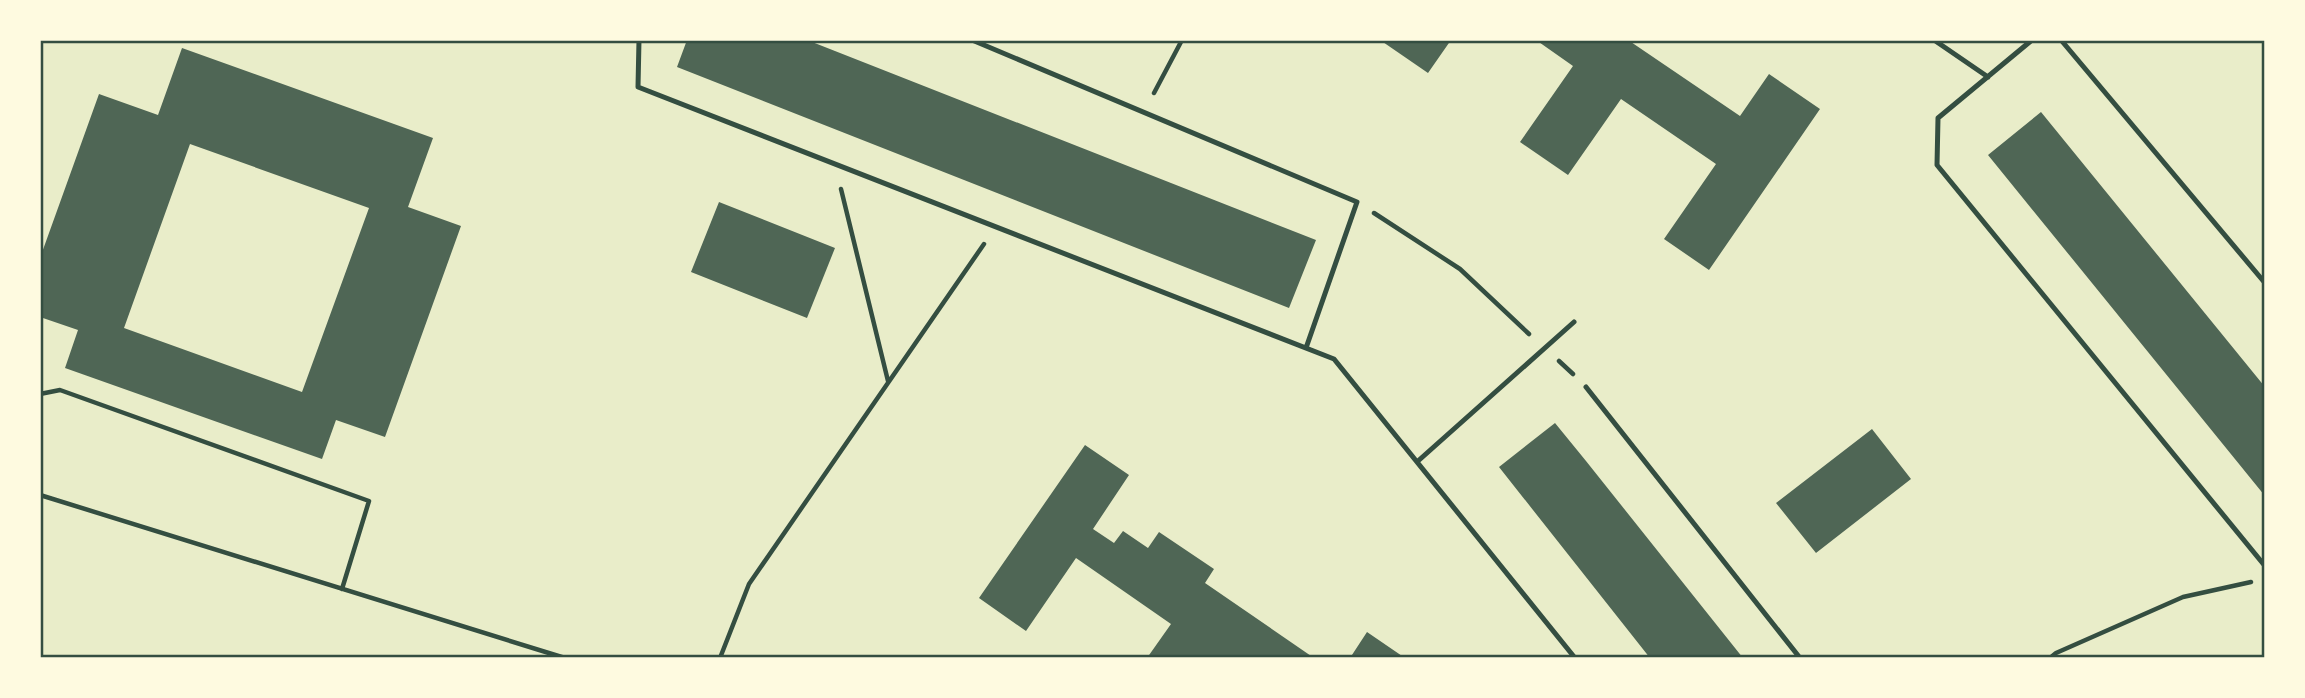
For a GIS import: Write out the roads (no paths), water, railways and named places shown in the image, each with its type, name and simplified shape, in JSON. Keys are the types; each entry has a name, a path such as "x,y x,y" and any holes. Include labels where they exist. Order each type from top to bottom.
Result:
{"lane":[{"path":"639,40 638,87 1334,359 1575,658"},
{"path":"972,40 1357,202 1306,348"},
{"path":"1934,40 1987,77"},
{"path":"2032,40 1938,118 1937,165 2265,565"},
{"path":"2061,40 2265,283"},
{"path":"1418,461 1574,322"},
{"path":"1586,387 1800,658"}]}
